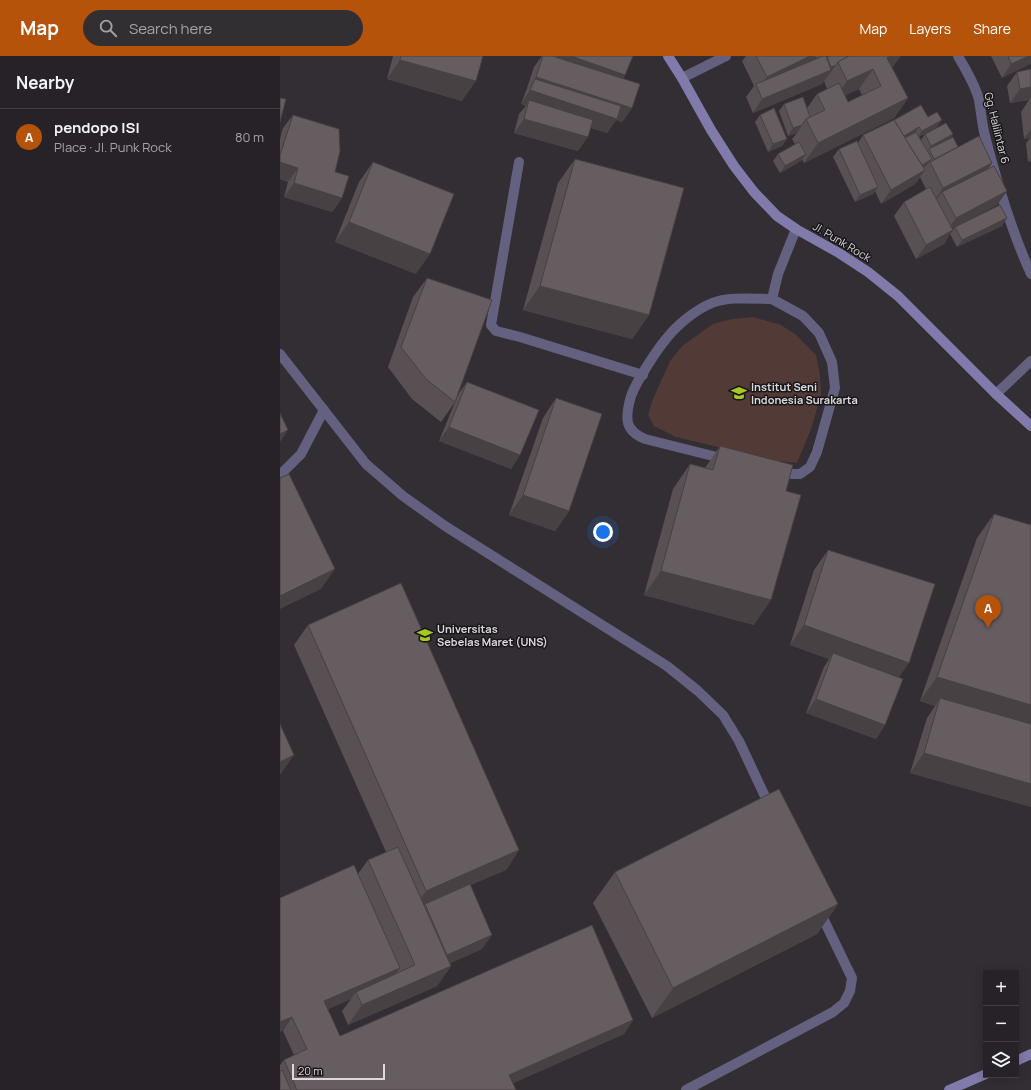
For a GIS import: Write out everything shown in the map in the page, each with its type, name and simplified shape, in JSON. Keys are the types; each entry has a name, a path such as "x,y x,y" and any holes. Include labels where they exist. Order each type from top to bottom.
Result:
{"main road":[{"name":"Jl. Punk Rock","path":"668,56 711,130 734,166 754,192 777,216 868,272 898,296 996,394 1031,426"},
{"path":"1019,1060 1031,1054"},
{"path":"949,1090 983,1075"}],"street":[{"path":"682,78 726,56"},
{"name":"Gg. Halilintar 6","path":"958,56 972,82 978,99 984,135 1002,197 1018,245 1031,274"},
{"path":"519,162 491,325 496,331 642,375"},
{"path":"772,299 778,274 796,229"},
{"path":"734,461 638,436 630,428 628,416 632,396 642,375 666,339 682,322 699,310 727,299 772,299 802,316 818,333 832,362 835,388 817,452 810,467 800,474 771,469"},
{"path":"280,354 366,464 403,496 445,526 667,666 698,691 723,715 738,741 773,813"},
{"path":"996,394 1031,361"},
{"path":"280,475 301,454 324,410"},
{"path":"686,1090 833,1012 844,1003 850,991 852,978 814,899"}],"shaded area":[{"path":"753,317 781,325 795,334 816,355 820,375 821,395 811,429 797,463 777,461 676,437 654,426 648,415 653,399 670,361 682,346 713,324 732,319"}],"building":[{"path":"401,56 483,56 476,81 400,60"},
{"path":"543,56 552,56 640,84 632,108 536,77"},
{"path":"571,56 633,56 625,75"},
{"path":"756,56 810,56 767,77"},
{"path":"826,56 831,70 762,99 756,84"},
{"path":"849,56 831,67 827,57"},
{"path":"849,56 890,56 887,58 908,98 818,143 806,119 825,110 817,94 839,83 848,102 881,86 873,69 847,81 838,62"},
{"path":"1008,56 1029,56 1011,64"},
{"path":"1031,69 1031,87 1020,89 1017,72"},
{"path":"535,79 621,106 617,119 530,90"},
{"path":"803,97 810,117 806,119 802,125 793,128 784,104"},
{"path":"280,98 286,99 280,122"},
{"path":"529,100 593,120 588,137 524,119"},
{"path":"921,105 928,117 937,112 942,120 922,131 919,127 904,136 894,120"},
{"path":"774,108 787,139 773,144 760,115"},
{"path":"293,115 339,129 340,151 335,172 349,176 342,198 294,183 298,168 280,162 280,155"},
{"path":"894,120 925,170 891,190 863,135"},
{"path":"946,123 953,134 931,146 925,134"},
{"path":"916,132 932,159 922,165 905,138"},
{"path":"979,136 992,163 943,188 930,162"},
{"path":"953,137 958,147 934,159 929,149"},
{"path":"857,141 878,187 860,195 839,149"},
{"path":"799,142 806,154 785,166 778,154"},
{"path":"575,159 684,188 649,315 540,286"},
{"path":"373,162 454,194 430,254 349,222"},
{"path":"994,166 1007,191 956,218 942,192"},
{"path":"930,187 953,230 926,245 904,202"},
{"path":"1000,205 1007,218 962,240 955,227"},
{"path":"427,278 492,300 455,402 426,379 401,347"},
{"path":"467,382 539,410 520,455 449,427"},
{"path":"556,398 602,414 569,511 523,495"},
{"path":"280,413 288,430 280,434"},
{"path":"720,446 793,465 786,491 801,495 771,600 661,571 690,464 713,470"},
{"path":"289,474 335,569 280,596 280,478"},
{"path":"994,514 1031,525 1031,705 937,677"},
{"path":"828,550 935,584 909,663 804,625"},
{"path":"401,583 519,850 426,891 308,625"},
{"path":"833,653 903,679 885,725 816,699"},
{"path":"940,698 1031,724 1031,784 924,753"},
{"path":"280,724 294,755 280,762"},
{"path":"779,789 838,904 673,988 615,872"},
{"path":"398,847 451,966 362,1005 356,992 415,965 368,860"},
{"path":"354,865 400,968 324,1001 340,1036 592,925 633,1020 509,1075 516,1090 297,1090 284,1060 307,1049 292,1017 280,1022 280,898"},
{"path":"470,884 492,935 447,955 425,904"},
{"path":"282,1070 291,1090 280,1090 280,1071"}],"place":[{"name":"Institut Seni Indonesia Surakarta","path":"739,393"},
{"name":"pendopo ISI","path":"988,628"},
{"name":"Universitas Sebelas Maret (UNS)","path":"425,635"}]}
